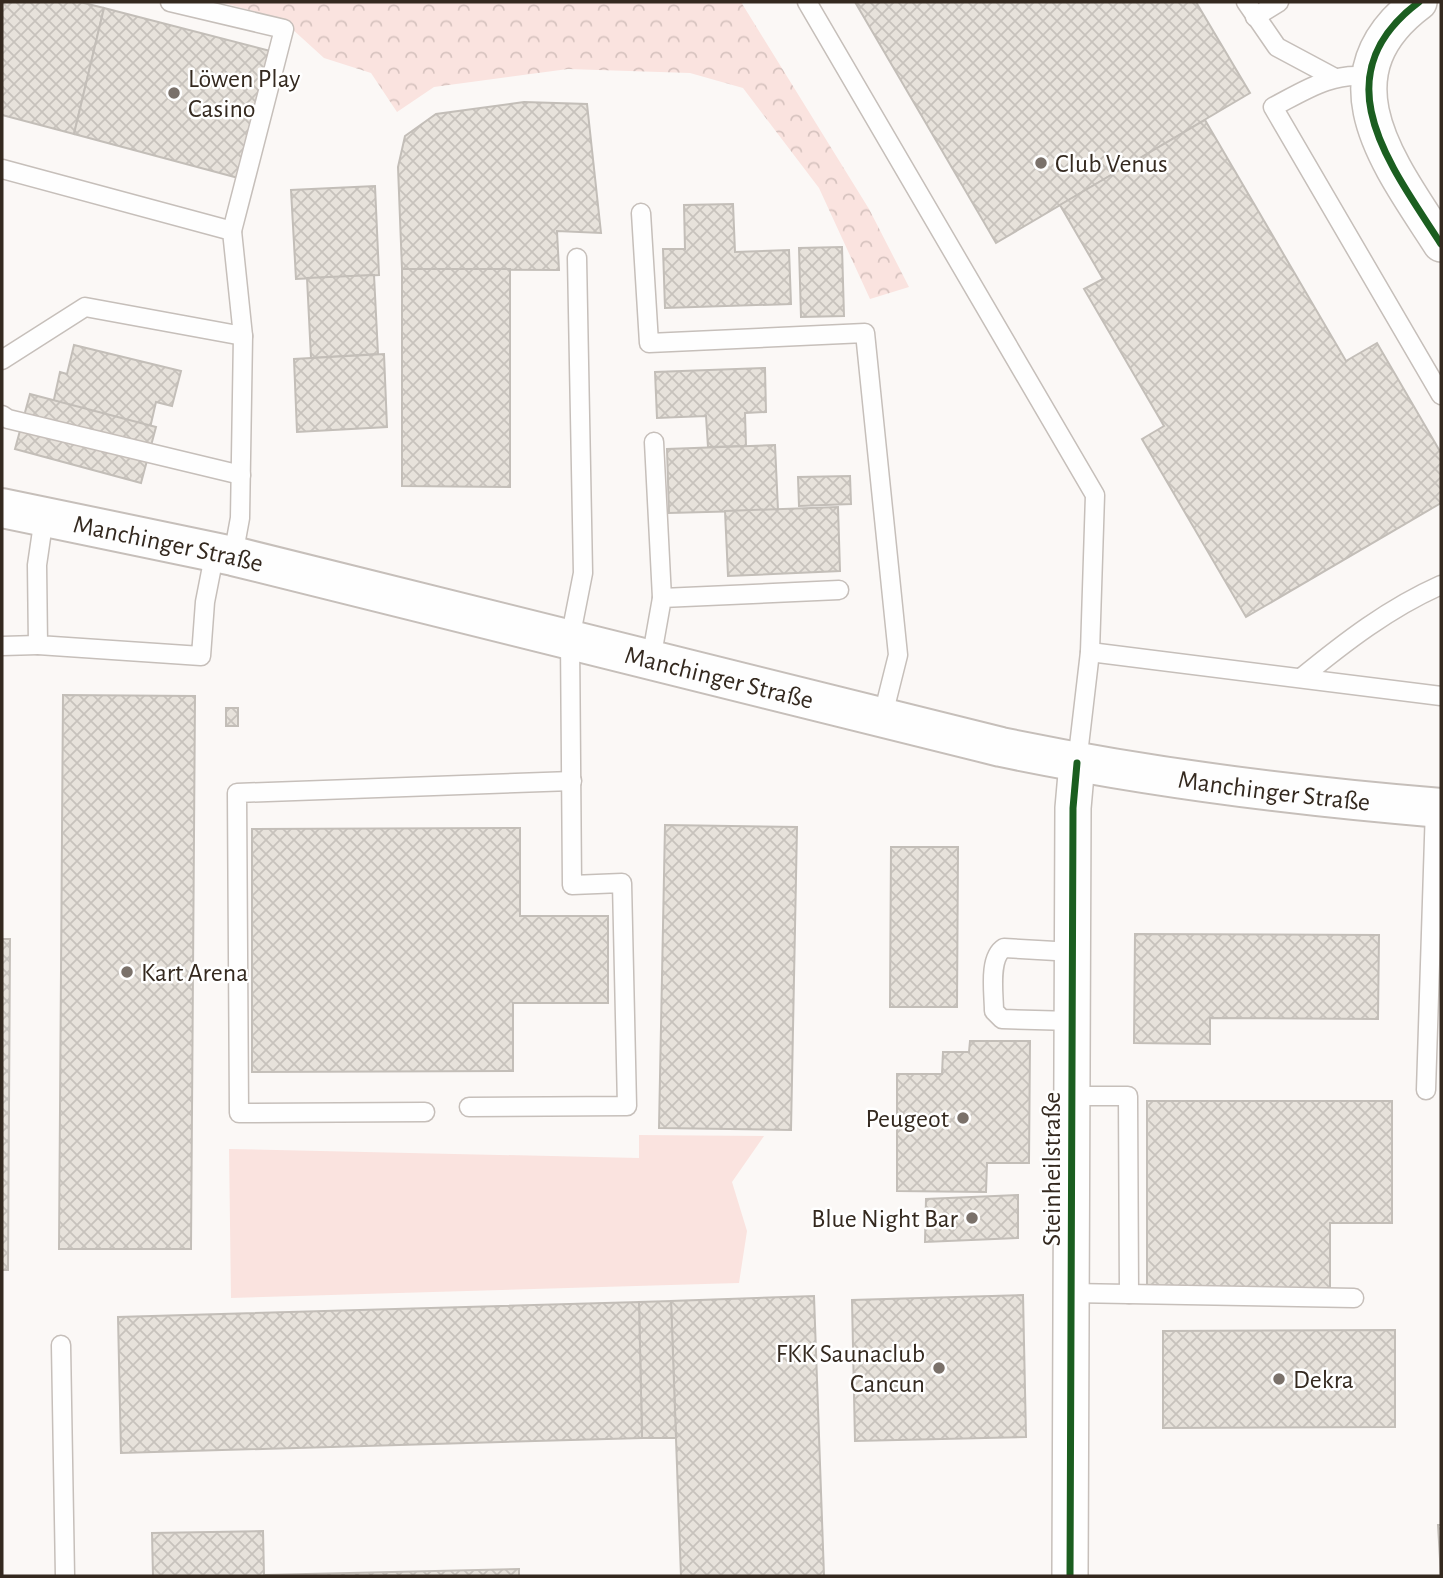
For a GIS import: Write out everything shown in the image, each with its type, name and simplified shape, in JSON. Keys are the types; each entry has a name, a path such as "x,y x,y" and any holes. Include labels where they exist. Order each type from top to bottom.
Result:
{"main road":[{"name":"Manchinger Straße","path":"2,508 224,554 882,719 1077,763 1438,808"}],"street":[{"path":"1419,2 1407,11 1352,77 1368,107 1375,134 1387,160 1441,244"},
{"name":"Steinheilstraße","path":"1070,1576 1073,808 1077,763"}],"lane":[{"path":"2,646 201,656 205,603 240,518 243,336 232,231 284,29 170,2"},
{"path":"807,2 1095,495 1090,652 1077,763"},
{"path":"1279,2 1251,9 1277,47 1352,77"},
{"path":"1352,77 1321,82 1273,107 1441,395"},
{"path":"2,169 232,231"},
{"path":"640,213 649,343 865,333 898,655 882,719"},
{"path":"469,1107 627,1106 622,883 572,885 570,639 583,573 577,258"},
{"path":"2,360 85,307 243,336"},
{"path":"2,415 8,419 241,475"},
{"path":"651,660 662,598 654,442"},
{"path":"38,646 37,565 44,517"},
{"path":"1301,678 1381,617 1410,599 1441,585"},
{"path":"662,598 839,590"},
{"path":"1090,652 1441,696"},
{"path":"425,1112 239,1113 237,793 572,780"},
{"path":"1426,1090 1438,808"},
{"path":"1073,952 1004,947 995,959 994,1011 1002,1020 1073,1021"},
{"path":"1072,1096 1128,1097 1129,1294"},
{"path":"1071,1293 1354,1298"},
{"path":"61,1345 65,1576"}],"green space":[{"path":"219,2 741,2 869,209 909,287 870,299 819,188 743,88 690,73 568,69 434,87 397,112 371,73 324,58 280,18"},
{"path":"639,1135 764,1136 732,1182 747,1231 739,1283 231,1298 229,1149 639,1158"}],"building":[{"path":"2,2 80,2 104,8 74,134 2,115"},
{"name":"Club Venus","path":"855,2 1196,2 1250,93 996,243"},
{"name":"Löwen Play Casino","path":"104,8 274,52 242,179 74,134"},
{"path":"524,102 587,104 601,233 557,231 559,270 402,269 398,167 405,136 436,114"},
{"path":"1205,120 1346,361 1377,343 1441,453 1441,503 1246,617 1142,439 1164,426 1084,289 1103,279 1060,205"},
{"path":"375,186 379,275 296,279 291,190"},
{"path":"733,204 735,252 789,250 791,304 665,308 663,249 685,249 684,205"},
{"path":"842,247 844,316 801,317 799,248"},
{"path":"402,269 510,269 510,487 402,486"},
{"path":"374,275 378,354 311,358 307,278"},
{"path":"74,345 181,371 172,406 156,402 150,428 53,404 60,372 67,374"},
{"path":"384,354 387,427 297,432 294,359"},
{"path":"765,368 766,412 745,413 746,446 708,447 706,416 657,418 655,372"},
{"path":"30,394 156,427 141,483 15,449"},
{"path":"775,445 778,510 669,513 667,449"},
{"path":"850,476 851,504 799,506 798,477"},
{"path":"838,507 840,571 728,576 725,511"},
{"name":"Kart Arena","path":"63,695 195,696 191,1249 59,1249"},
{"path":"226,708 238,708 238,726 226,726"},
{"path":"665,825 797,827 791,1130 659,1128"},
{"path":"520,828 520,916 608,916 608,1003 513,1003 513,1071 252,1072 252,829"},
{"path":"891,847 958,847 957,1007 890,1007"},
{"path":"1135,934 1379,935 1378,1019 1210,1018 1210,1044 1134,1043"},
{"path":"2,939 10,939 8,1270 2,1270"},
{"name":"Peugeot","path":"970,1041 1030,1041 1029,1163 987,1163 986,1192 897,1191 897,1074 942,1074 943,1052 969,1052"},
{"path":"1147,1101 1392,1101 1392,1223 1330,1223 1330,1290 1147,1290"},
{"name":"Blue Night Bar","path":"1018,1195 1018,1238 925,1242 926,1199"},
{"name":"FKK Saunaclub Cancun","path":"1023,1295 1026,1437 855,1441 852,1300"},
{"path":"814,1296 824,1576 681,1576 671,1301"},
{"path":"671,1301 676,1438 642,1438 639,1302"},
{"path":"639,1302 642,1438 121,1453 118,1317"},
{"name":"Dekra","path":"1395,1330 1395,1427 1163,1428 1163,1331"},
{"path":"1438,1525 1441,1525 1441,1576"},
{"path":"263,1531 264,1575 519,1569 519,1576 153,1576 152,1533"}],"cycle path":[{"path":"1419,2 1389,31 1373,60 1369,91 1374,122 1386,153 1402,184 1441,244"},
{"path":"1070,1576 1073,808 1077,763"}],"place":[{"name":"Löwen Play Casino","path":"174,93"},
{"name":"Club Venus","path":"1041,163"},
{"name":"Kart Arena","path":"127,972"},
{"name":"Peugeot","path":"963,1118"},
{"name":"Blue Night Bar","path":"972,1218"},
{"name":"FKK Saunaclub Cancun","path":"939,1368"},
{"name":"Dekra","path":"1279,1379"}]}
